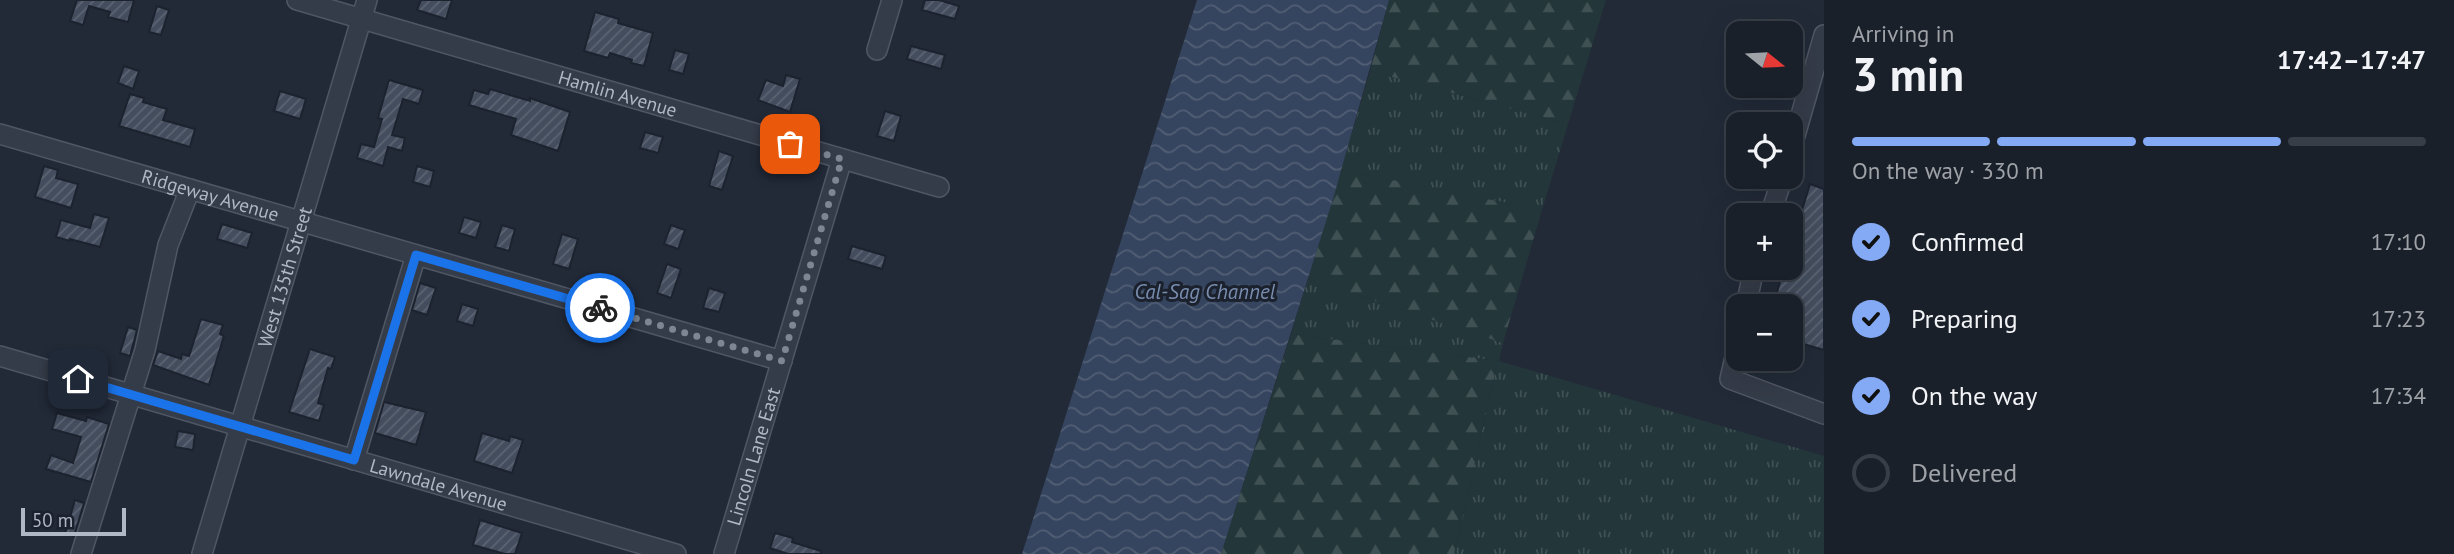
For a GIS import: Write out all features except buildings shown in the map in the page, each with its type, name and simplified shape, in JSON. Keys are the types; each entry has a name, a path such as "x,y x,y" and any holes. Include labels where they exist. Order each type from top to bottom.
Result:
{"street":[{"name":"Hamlin Avenue","path":"297,0 364,9 939,187"},
{"path":"877,50 892,0"},
{"name":"West 135th Street","path":"202,554 364,9"},
{"path":"1802,112 1824,35"},
{"name":"Ridgeway Avenue","path":"0,134 782,361"},
{"name":"Lincoln Lane East","path":"724,554 842,159"},
{"path":"81,554 148,338 169,245 190,189"},
{"path":"354,460 416,255"},
{"name":"Lawndale Avenue","path":"0,356 676,554"},
{"path":"1732,371 1730,380 1824,414"}],"green space":[{"path":"1389,0 1606,0 1568,124 1370,71"},
{"path":"1370,71 1568,124 1542,210 1341,170"},
{"path":"1341,170 1542,210 1503,343 1308,279"},
{"path":"1308,279 1503,343 1499,361 1824,456 1824,554 1454,554 1498,361 1291,334"},
{"path":"1291,334 1498,361 1454,554 1221,554"}],"water":[{"name":"Cal-Sag Channel","path":"1197,0 1389,0 1333,199 1221,554 1022,554"}],"way so far":[{"path":"600,308 782,361 842,159 790,144"}],"route":[{"path":"78,379 354,460 416,255 600,308"}]}
